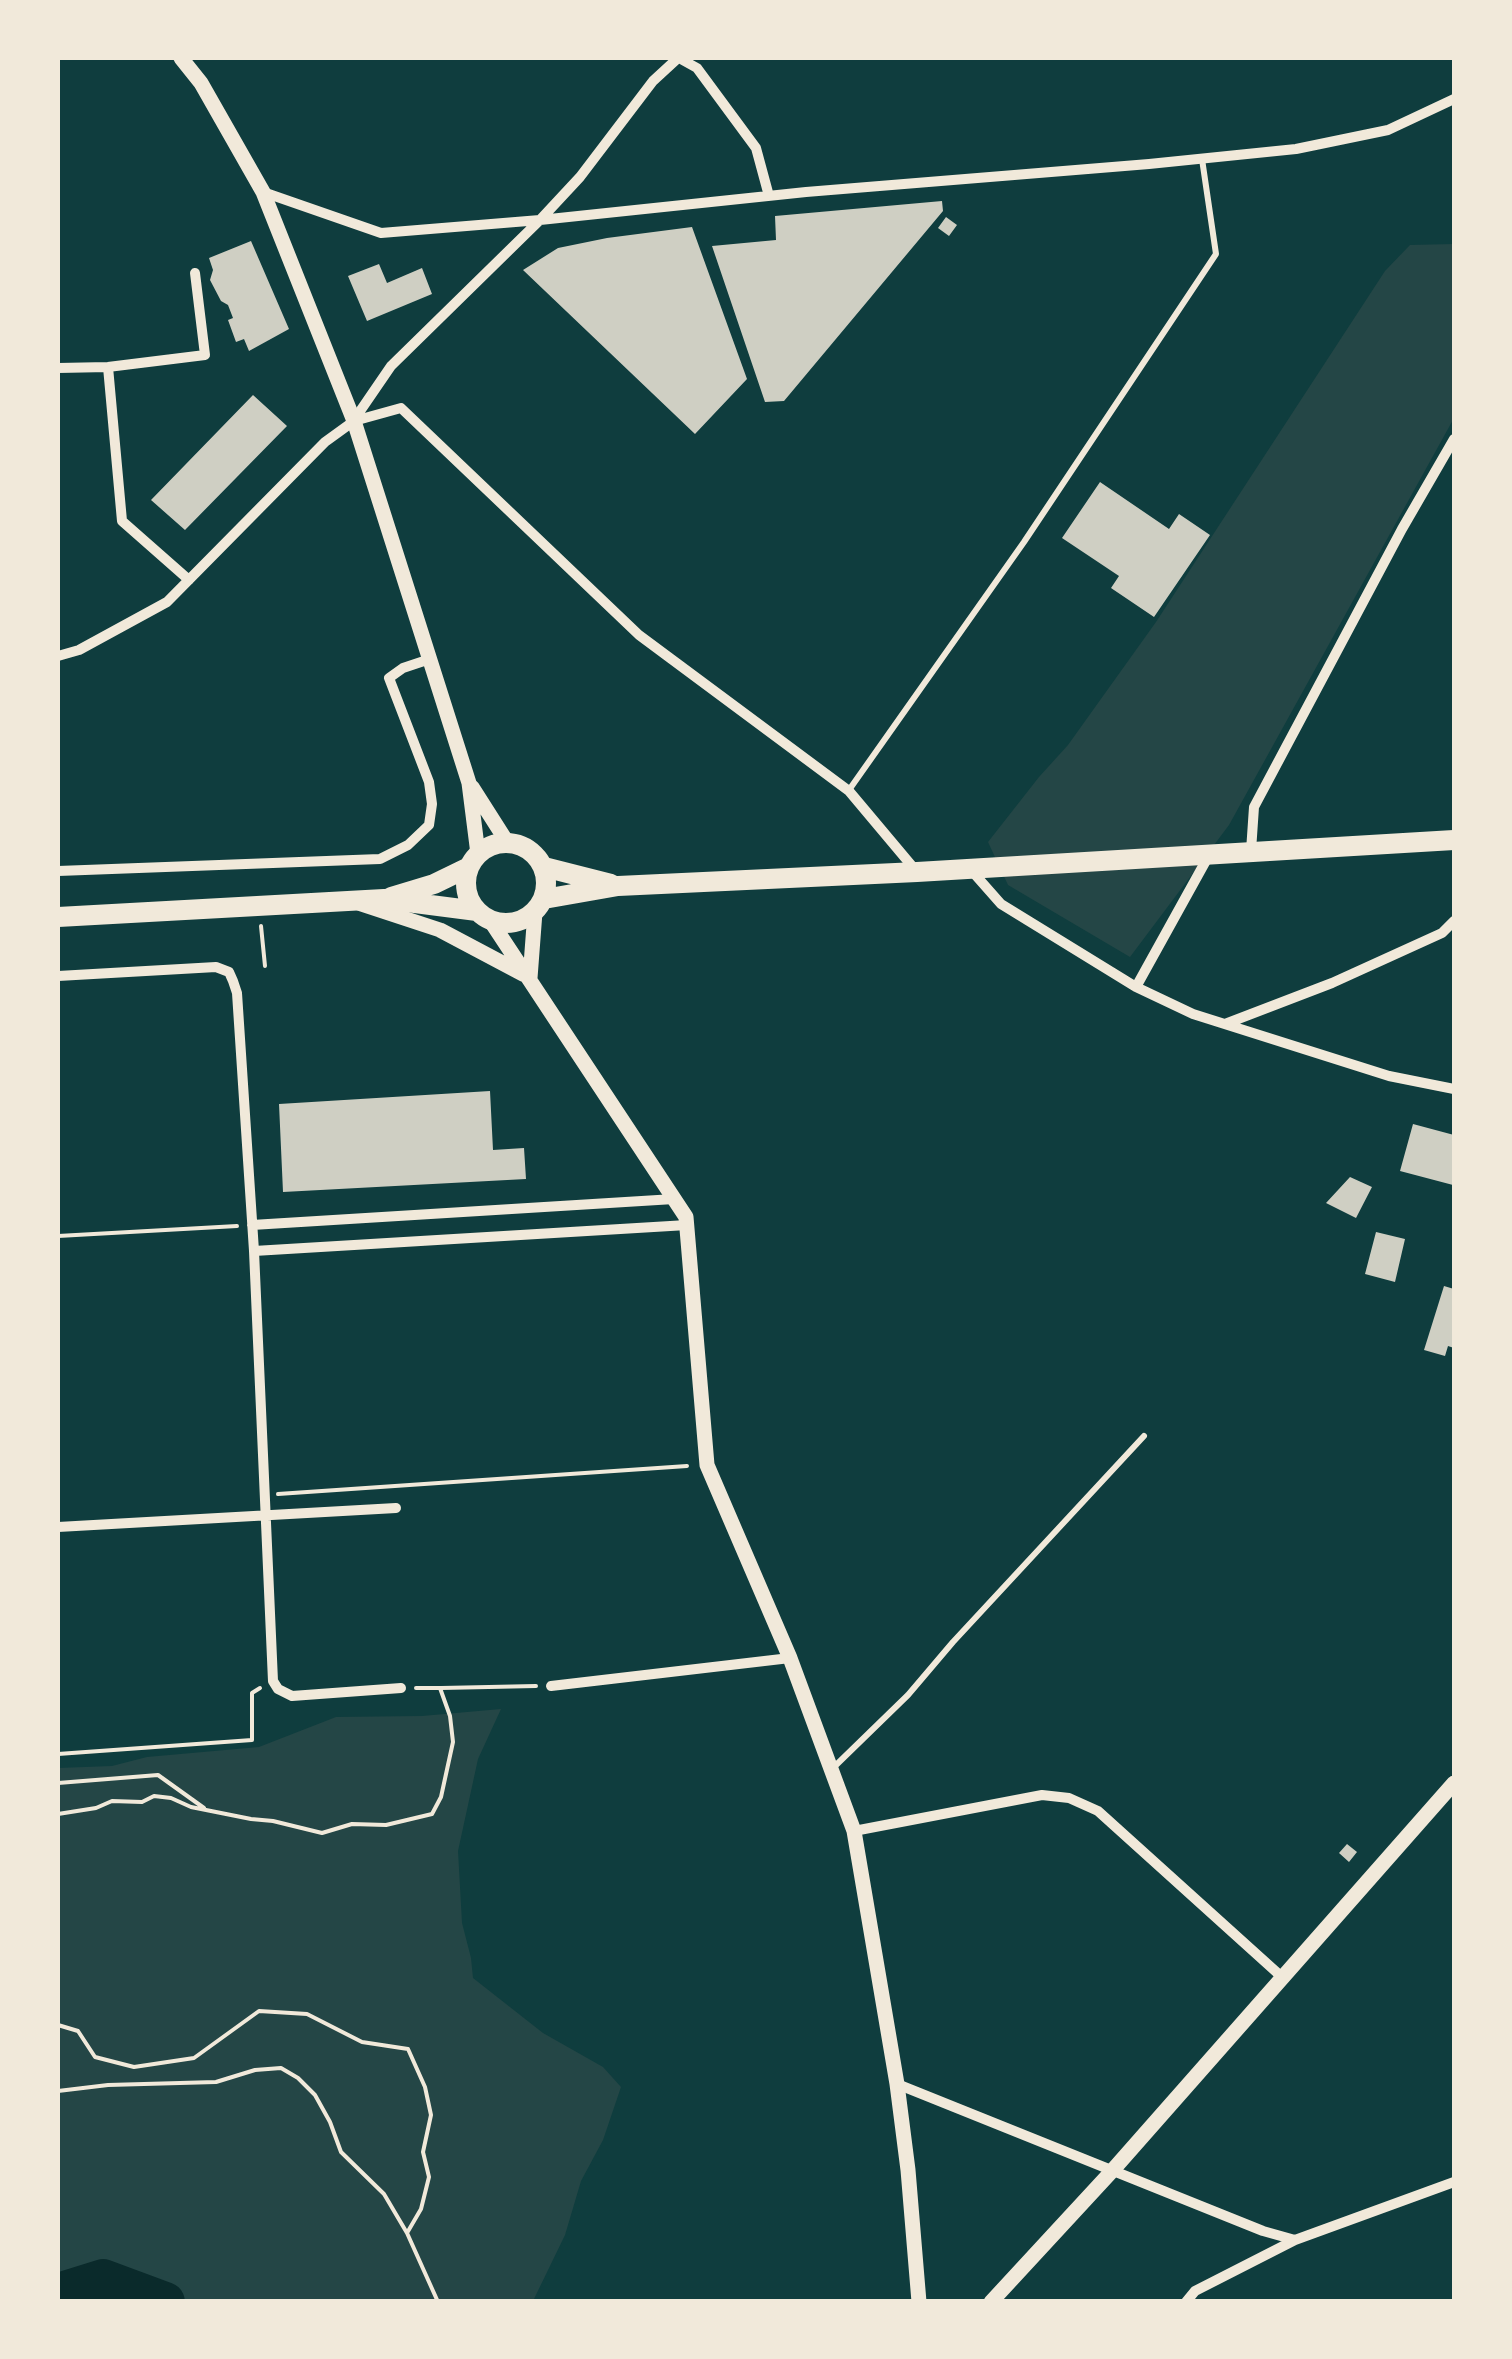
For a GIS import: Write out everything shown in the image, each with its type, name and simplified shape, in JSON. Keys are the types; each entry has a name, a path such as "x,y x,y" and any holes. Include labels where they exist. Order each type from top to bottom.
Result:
{"main road":[{"path":"58,918 384,900 484,916 506,924 522,920 539,905 618,886 1454,840"},
{"path":"384,900 434,884 491,845 506,842 522,845 544,867 547,883 539,905"},
{"path":"473,860 465,882 468,898 484,916"},
{"path":"544,867 618,886"}],"street":[{"path":"181,58 201,82 263,192 354,421 470,783 506,842"},
{"path":"58,656 79,650 167,602 325,442 354,421 391,366 580,178 653,80 678,58 697,68 756,148 769,196"},
{"path":"263,192 380,233 1296,150 1388,130 1454,99"},
{"path":"58,368 108,367 205,355 195,272"},
{"path":"108,367 122,521 189,580"},
{"path":"354,421 401,408 640,634 849,792 918,872"},
{"path":"1251,851 1254,807 1454,439"},
{"path":"58,871 380,859 408,845 429,825 430,782 389,678 403,668 430,659"},
{"path":"470,783 473,860"},
{"path":"1136,987 1210,853"},
{"path":"970,868 1001,904 1136,987 1193,1014 1389,1076 1454,1090"},
{"path":"352,902 440,930 530,978"},
{"path":"530,978 539,905"},
{"path":"484,916 530,978 686,1217 707,1465 790,1658 854,1831 908,2170 919,2302"},
{"path":"1224,1024 1332,984 1442,933 1454,921"},
{"path":"58,976 206,967 229,972 238,993 254,1250 273,1681 278,1690 292,1696 401,1688"},
{"path":"252,1226 674,1199"},
{"path":"254,1250 687,1225"},
{"path":"58,1527 396,1508"},
{"path":"551,1686 790,1658"},
{"path":"991,2302 1454,1783"},
{"path":"854,1831 1042,1795 1068,1798 1098,1811 1282,1978"},
{"path":"896,2084 1262,2232 1295,2240"},
{"path":"1186,2302 1195,2290 1295,2240 1454,2182"}],"lane":[{"path":"849,792 1024,542 1216,254 1202,159"},
{"path":"832,1770 908,1695 1144,1436"}],"path":[{"path":"259,906 265,966"},
{"path":"58,1236 252,1226"},
{"path":"265,1495 707,1465"},
{"path":"58,1754 252,1740 252,1693 273,1681"},
{"path":"401,1688 551,1686"},
{"path":"58,1814 96,1808 112,1801 142,1802 154,1796 208,1811 322,1833 352,1824 386,1825 432,1814 441,1797 453,1742 450,1716 440,1688"},
{"path":"58,1782 158,1776 208,1811"},
{"path":"58,2024 78,2031 95,2056 134,2067 194,2058 259,2011 307,2014 362,2042 408,2049 425,2087 431,2115 424,2152 428,2177 421,2209 407,2233"},
{"path":"58,2091 216,2082 255,2070 281,2068 298,2078 314,2095 341,2152 384,2194 407,2233 438,2302"}],"shaded area":[{"path":"1454,244 1454,418 1229,825 1130,957 1008,885 988,842 1068,745 1156,622 1385,271 1410,245"},
{"path":"501,1709 478,1759 458,1851 462,1923 473,1978 543,2033 603,2067 621,2087 603,2140 581,2181 565,2235 533,2301 58,2301 58,1768 112,1766 147,1757 259,1747 336,1717 422,1716"}],"building":[{"path":"942,201 943,211 784,401 765,402 712,246 776,240 775,216"},
{"path":"946,217 957,225 949,236 938,228"},
{"path":"692,227 747,379 695,434 523,270 558,248"},
{"path":"251,241 289,329 249,351 244,339 236,342 228,320 233,318 228,305 221,301 210,280 213,270 209,258"},
{"path":"379,264 387,283 422,268 432,294 367,321 348,276"},
{"path":"253,395 287,426 185,530 151,500"},
{"path":"1100,482 1169,529 1179,514 1210,535 1154,617 1111,588 1119,576 1062,538"},
{"path":"490,1091 493,1150 524,1148 526,1179 283,1192 279,1104"},
{"path":"1413,1124 1454,1135 1453,1185 1400,1171"},
{"path":"1350,1177 1372,1187 1356,1218 1326,1203"},
{"path":"1376,1232 1405,1239 1395,1282 1365,1274"},
{"path":"1444,1286 1454,1289 1454,1348 1448,1346 1445,1356 1424,1350"},
{"path":"1347,1844 1357,1852 1349,1862 1339,1853"}],"waterway":[{"path":"58,2293 103,2279 165,2302"}]}
